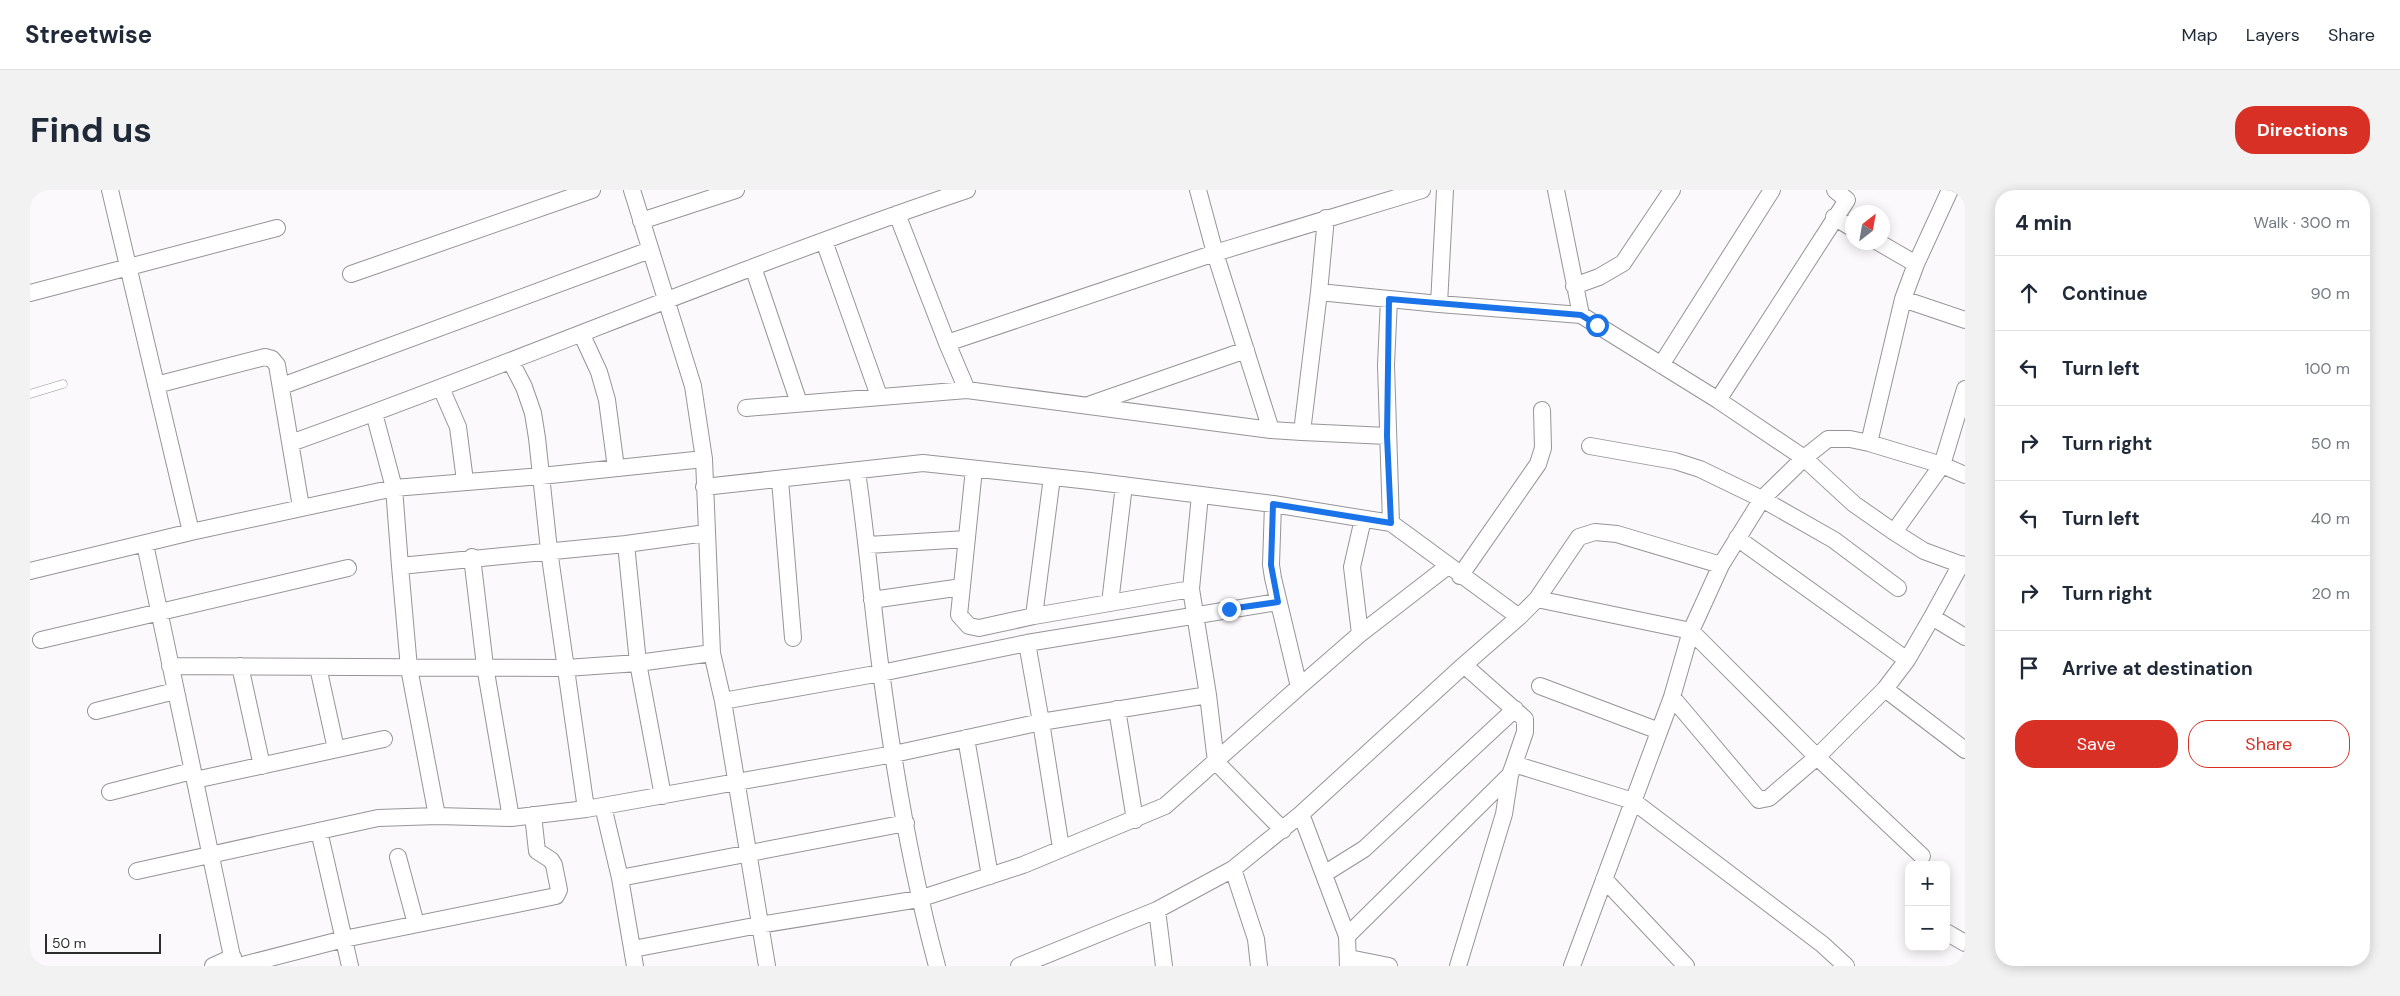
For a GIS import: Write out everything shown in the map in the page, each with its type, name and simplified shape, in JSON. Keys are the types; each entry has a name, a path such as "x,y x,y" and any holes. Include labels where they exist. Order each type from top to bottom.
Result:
{"street":[{"path":"110,190 191,532"},
{"path":"351,274 592,190"},
{"path":"632,190 693,386 704,459 712,654 723,701 747,855 767,966"},
{"path":"641,221 736,190"},
{"path":"291,443 582,335 667,299 967,190"},
{"path":"1198,190 1215,253 1271,430"},
{"path":"947,343 1215,253 1422,190"},
{"path":"1439,304 1445,190"},
{"path":"1556,190 1581,315"},
{"path":"1574,286 1600,277 1623,263 1672,190"},
{"path":"1660,365 1772,190"},
{"path":"1869,443 1903,299 1916,264 1950,190"},
{"path":"1718,400 1834,217 1845,193"},
{"path":"897,214 967,390"},
{"path":"1834,217 1845,224"},
{"path":"1302,432 1326,218"},
{"path":"30,293 277,228"},
{"path":"824,241 879,396"},
{"path":"1890,249 1916,264"},
{"path":"282,386 650,250"},
{"path":"753,267 799,403"},
{"path":"1319,292 1581,315 1718,400 1804,458 1854,504 1894,532 1924,551 1963,565 1907,660 1885,688 1817,757 1769,798 1759,800 1672,697"},
{"path":"1389,299 1387,436 1391,523"},
{"path":"1903,299 1965,320"},
{"path":"582,335 599,372 607,400 616,468"},
{"path":"1087,405 1246,350"},
{"path":"156,386 264,357 272,359 277,364 282,386 301,508"},
{"path":"511,362 524,387 533,414 549,550 586,809"},
{"path":"441,388 458,427 465,481"},
{"path":"1894,532 1942,465 1965,389"},
{"path":"746,408 967,390 1271,430 1387,436"},
{"path":"633,949 759,925 919,899 1022,865 1165,806 1360,634 1454,571 1538,464 1543,448 1542,410"},
{"path":"374,413 394,488 410,668 437,816"},
{"path":"1572,966 1672,697 1691,631 1721,565 1762,499 1804,458 1828,439 1869,443 1942,465 1965,475"},
{"path":"1590,446 1675,461 1692,466 1762,499 1834,540 1898,588"},
{"path":"30,571 93,554 394,488 541,476 704,459"},
{"path":"704,487 857,472 923,463 1124,485 1273,504 1391,523 1519,617"},
{"path":"974,469 959,615 969,626 979,628 1034,616 1191,589"},
{"path":"857,472 868,545 872,600 881,673 894,754 919,899 937,966"},
{"path":"1034,616 1052,477"},
{"path":"780,480 793,638"},
{"path":"1110,603 1124,485"},
{"path":"1200,495 1191,589 1208,695 1216,762 1284,830"},
{"path":"1273,504 1271,565 1299,687"},
{"path":"1360,634 1352,567 1363,519"},
{"path":"1019,966 1157,910 1233,869 1284,830 1519,617 1537,599 1580,537 1594,532 1617,534 1721,565"},
{"path":"400,566 472,557 626,544 706,533"},
{"path":"1737,538 1907,660"},
{"path":"868,545 967,539"},
{"path":"144,544 235,963"},
{"path":"626,544 638,663 662,796"},
{"path":"472,557 485,666 511,818"},
{"path":"41,640 160,614 348,568"},
{"path":"872,600 962,587"},
{"path":"1537,599 1691,631 1817,757 1922,856"},
{"path":"723,701 881,673 1026,643 1278,602"},
{"path":"1932,617 1965,637"},
{"path":"1026,643 1061,848"},
{"path":"170,666 410,668 485,666 566,668 638,663 712,654"},
{"path":"1458,966 1504,814 1512,769 1526,723 1525,718 1464,665"},
{"path":"240,666 262,766"},
{"path":"318,667 336,749"},
{"path":"1540,686 1659,731"},
{"path":"1885,688 1965,750"},
{"path":"96,711 175,691"},
{"path":"137,872 378,818 437,816 511,818 586,809 894,754 1041,722 1117,708 1208,695"},
{"path":"1117,708 1135,820"},
{"path":"1324,874 1364,849 1515,709"},
{"path":"966,738 990,876"},
{"path":"110,792 194,775 262,766 384,739"},
{"path":"1512,769 1633,801 1822,944 1846,966"},
{"path":"1347,936 1512,769"},
{"path":"603,806 620,878 635,966"},
{"path":"1301,814 1347,936 1349,962 1389,966"},
{"path":"214,966 556,896 559,890 554,865 551,860 537,851 533,815"},
{"path":"620,878 906,823"},
{"path":"320,831 350,966"},
{"path":"398,857 416,924"},
{"path":"1233,869 1256,939 1260,966"},
{"path":"1604,879 1686,966"},
{"path":"1157,910 1164,966"},
{"path":"1950,934 1965,943"}],"lane":[{"path":"30,394 63,384"}],"route":[{"path":"1229,609 1278,602 1271,565 1273,504 1391,523 1386,366 1389,299 1581,315 1597,325"}]}
